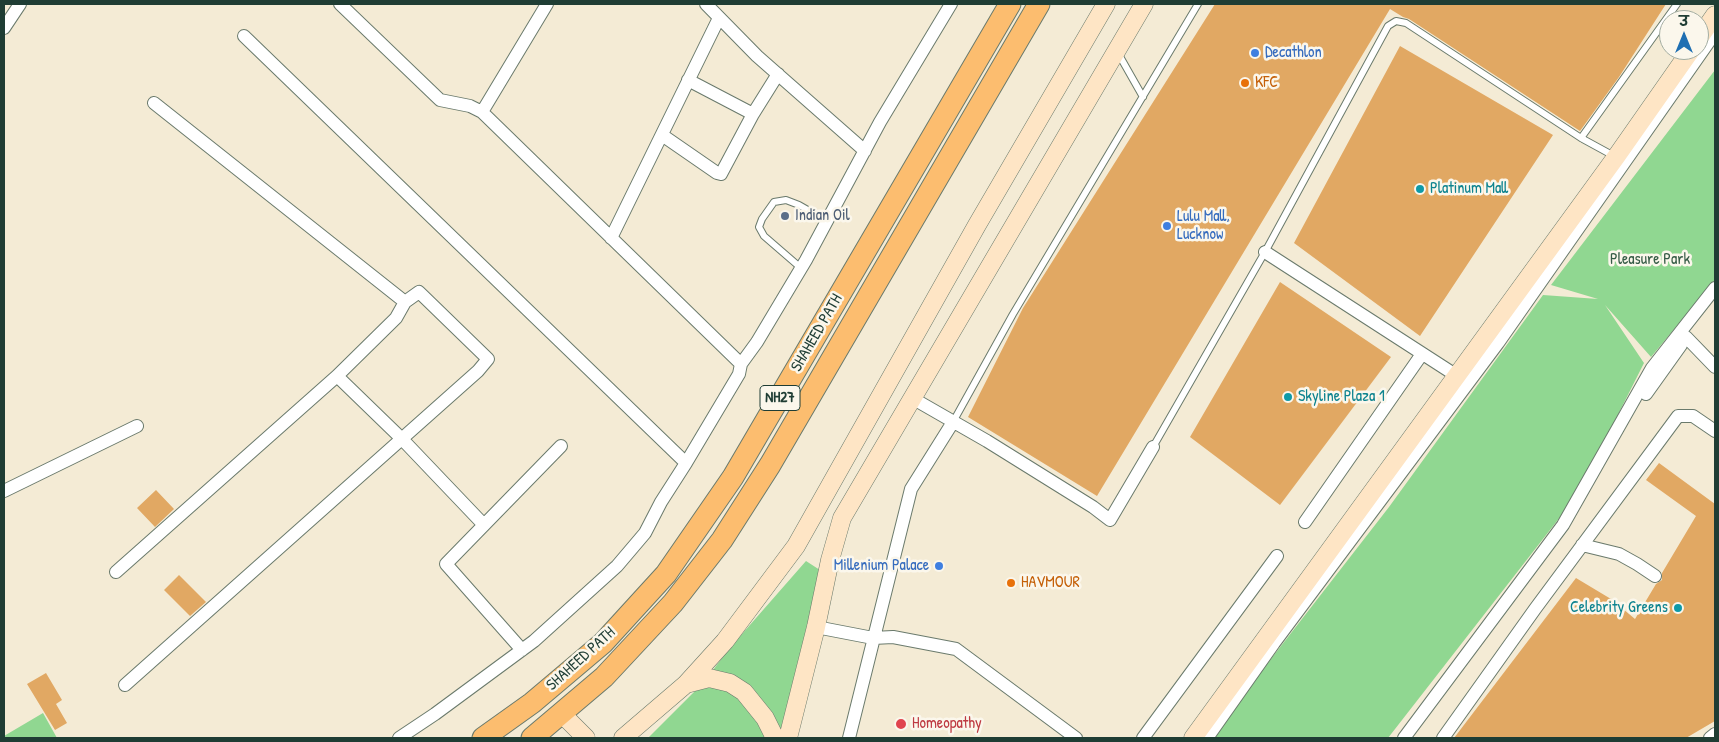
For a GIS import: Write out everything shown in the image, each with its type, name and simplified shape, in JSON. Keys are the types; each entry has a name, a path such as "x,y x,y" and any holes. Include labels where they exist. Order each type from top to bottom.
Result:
{"highway":[{"name":"SHAHEED PATH","path":"482,738 532,703 603,643 666,574 734,478 1010,4"},
{"name":"SHAHEED PATH","path":"534,737 604,677 673,603 722,540 770,465 1039,4"}],"street":[{"path":"4,28 20,4"},
{"path":"340,4 440,100 470,106 482,112 741,364"},
{"path":"482,112 547,4"},
{"path":"706,4 757,56 864,151"},
{"path":"399,738 522,650 575,606 617,566 645,534 661,502 739,374 741,364 757,342 801,268 880,122 951,4"},
{"path":"623,738 686,684 725,641 796,546 964,249 1106,4"},
{"path":"788,738 816,628 830,560 842,518 1144,4"},
{"path":"611,238 719,18"},
{"path":"1208,738 1280,635 1498,343 1715,33"},
{"path":"244,36 686,463"},
{"path":"1193,738 1616,158 1684,60"},
{"path":"662,135 721,174 753,114 778,74"},
{"path":"688,80 753,114"},
{"path":"154,103 405,302"},
{"path":"1265,252 1457,376"},
{"path":"1404,738 1563,525 1652,368 1715,288"},
{"path":"116,572 337,376 396,318 405,302 419,292 488,359 478,371 125,685"},
{"path":"1397,738 1507,589 1715,298"},
{"path":"1686,337 1715,366"},
{"path":"1305,522 1422,354"},
{"path":"337,376 402,439 484,525"},
{"path":"912,398 1044,476 1110,520 1152,446"},
{"path":"1443,738 1678,416 1693,416 1715,431"},
{"path":"849,738 872,638 911,489 953,422"},
{"path":"4,491 137,426"},
{"path":"522,650 446,564 561,446"},
{"path":"1582,545 1619,554 1655,576"},
{"path":"1143,738 1277,556"},
{"path":"816,628 872,638 893,637 956,649 1076,738"},
{"path":"686,684 709,678 730,683 744,692 765,718 775,738"},
{"path":"561,713 586,738"},
{"path":"1710,738 1715,734"}],"lane":[{"path":"953,422 1013,314 1198,4"},
{"path":"1581,138 1677,4"},
{"path":"1152,446 1265,252 1388,26 1396,21 1406,23 1581,138 1616,158"},
{"path":"1116,50 1143,96"},
{"path":"801,268 764,236 759,227 762,220 774,202 786,200 827,221"}],"green space":[{"name":"Pleasure Park","path":"1715,70 1715,280 1651,357 1605,305 1644,363 1578,494 1388,738 1213,738 1232,709 1389,507 1543,295 1598,299 1551,285"},
{"path":"806,561 823,572 780,738 648,738 704,682 728,650"},
{"path":"43,713 57,738 4,738 4,736"}],"building":[{"name":"Lulu Mall, Lucknow","path":"1215,4 1666,4 1662,10 1659,10 1659,15 1619,77 1580,131 1409,19 1390,9 1097,496 968,417 1023,308"},
{"name":"Platinum Mall","path":"1400,46 1553,135 1420,336 1294,243"},
{"name":"Skyline Plaza 1","path":"1280,282 1391,357 1280,505 1190,437"},
{"name":"Celebrity Greens","path":"1659,463 1715,504 1715,721 1686,738 1454,738 1576,578 1611,599 1635,619 1656,584 1662,580 1662,573 1696,516 1646,480"},
{"path":"156,490 174,509 155,527 137,508"},
{"path":"179,575 206,602 190,616 164,590"},
{"path":"46,673 62,700 56,704 67,723 55,730 27,684"}],"place":[{"name":"Decathlon","path":"1255,53"},
{"name":"KFC","path":"1245,83"},
{"name":"Platinum Mall","path":"1420,189"},
{"name":"Indian Oil","path":"785,216"},
{"name":"Lulu Mall, Lucknow","path":"1167,226"},
{"name":"Skyline Plaza 1","path":"1288,397"},
{"name":"Millenium Palace","path":"939,566"},
{"name":"HAVMOUR","path":"1011,583"},
{"name":"Celebrity Greens","path":"1678,608"},
{"name":"Homeopathy","path":"901,724"}]}
